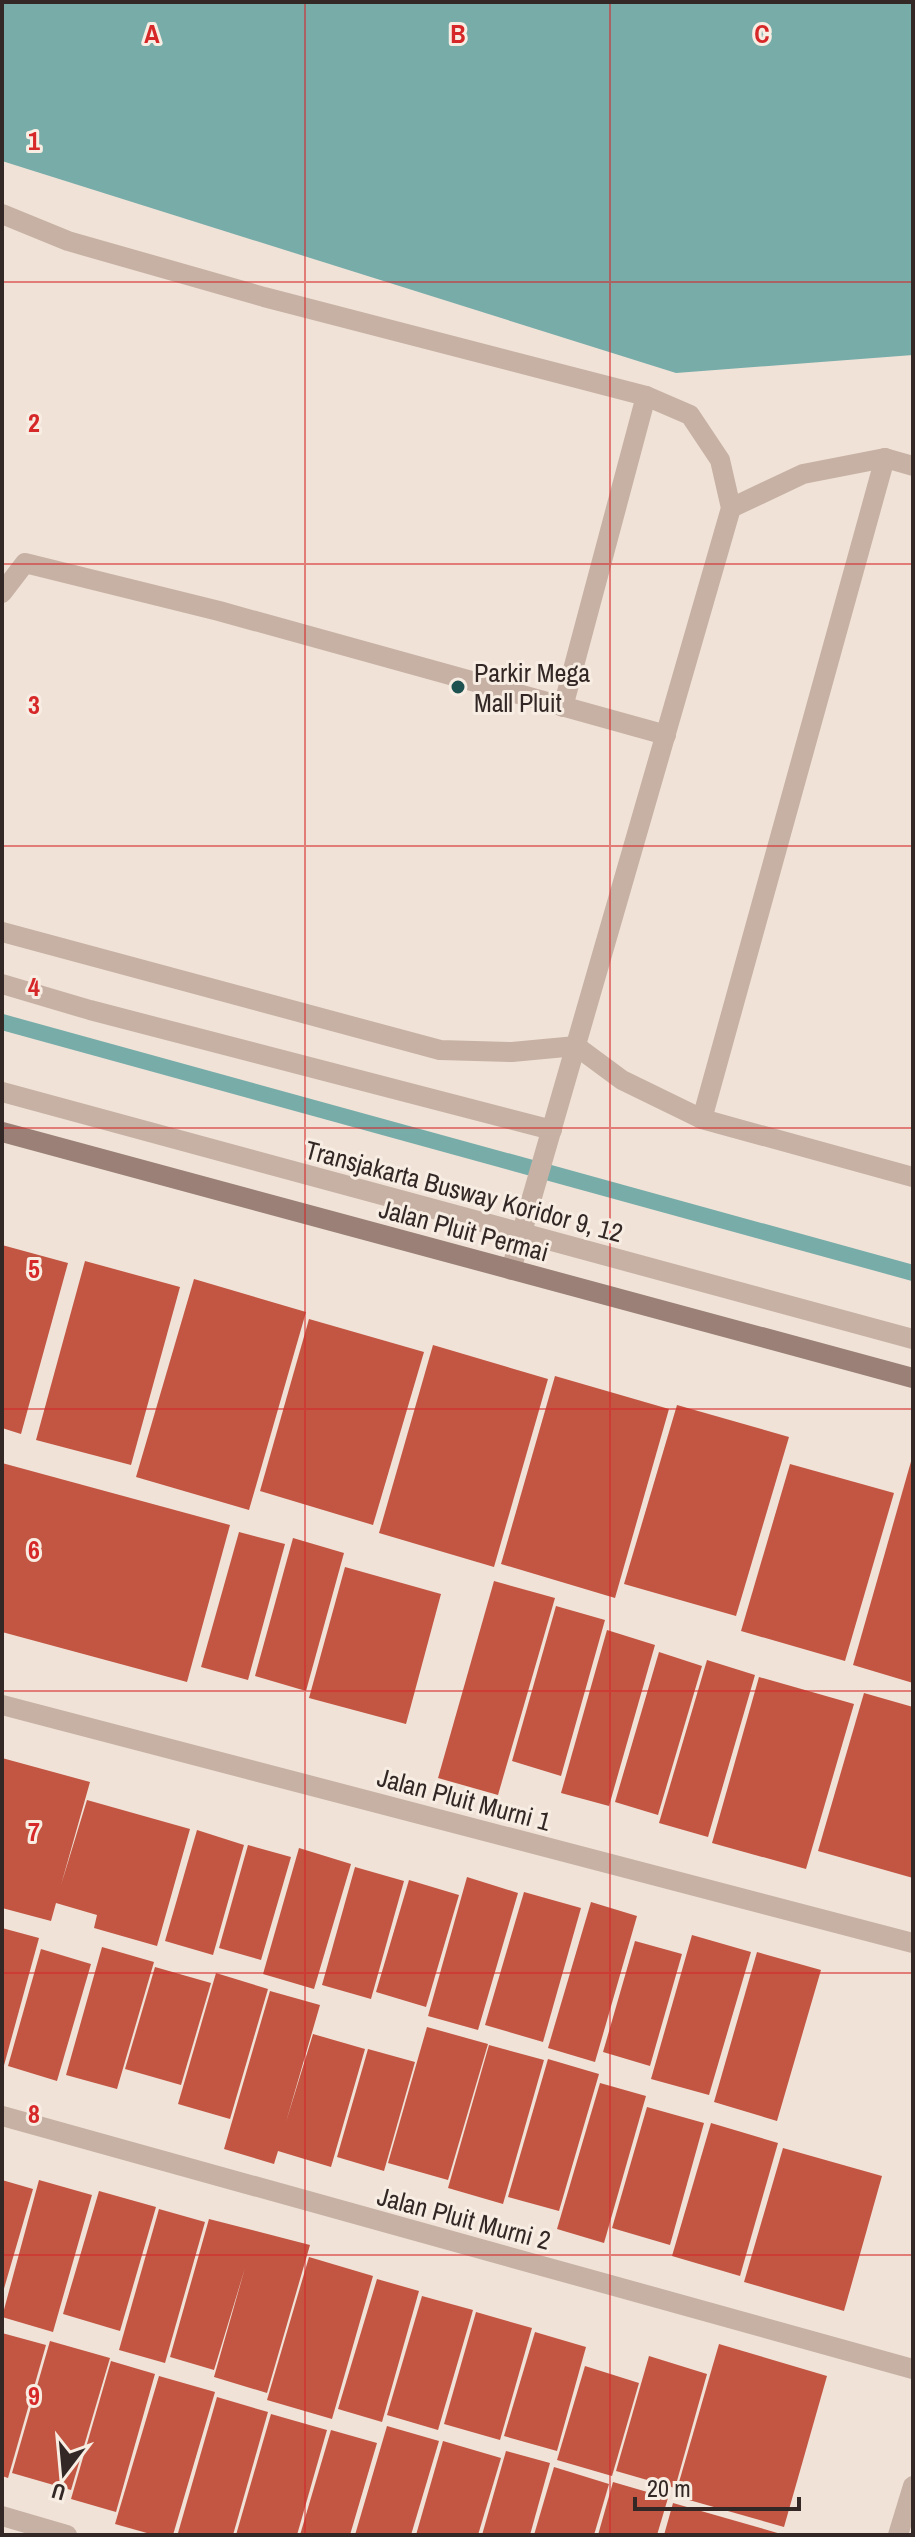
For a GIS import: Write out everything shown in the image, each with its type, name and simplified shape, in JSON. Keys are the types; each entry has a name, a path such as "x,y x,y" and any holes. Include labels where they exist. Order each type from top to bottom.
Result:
{"street":[{"path":"2,214 68,241 234,288 646,396 690,415 720,460 731,508 511,1270"},
{"path":"563,707 646,396"},
{"path":"731,508 803,474 885,458 913,466"},
{"path":"702,1119 885,458"},
{"path":"2,593 25,563 219,611 666,735"},
{"path":"2,932 440,1050 512,1052 576,1046 622,1080 702,1119 913,1177"},
{"path":"2,984 90,1010 552,1130"},
{"name":"Transjakarta Busway Koridor 9, 12","path":"2,1092 913,1339"},
{"name":"Jalan Pluit Permai","path":"2,1132 913,1378"},
{"name":"Jalan Pluit Murni 1","path":"2,1705 913,1943"},
{"name":"Jalan Pluit Murni 2","path":"2,2116 913,2369"},
{"path":"898,2535 913,2486"},
{"path":"2,2516 67,2535"}],"water":[{"path":"2,2 913,2 913,355 676,373 2,161"}],"building":[{"path":"2,1245 68,1263 21,1434 2,1428"},
{"path":"85,1261 180,1287 131,1465 36,1440"},
{"path":"194,1279 306,1312 249,1510 136,1477"},
{"path":"309,1319 424,1352 373,1525 260,1491"},
{"path":"433,1345 548,1379 494,1567 379,1533"},
{"path":"555,1376 669,1409 615,1598 501,1564"},
{"path":"677,1405 789,1437 736,1616 624,1584"},
{"path":"913,1458 913,1683 853,1665"},
{"path":"2,1463 230,1525 187,1682 2,1632"},
{"path":"790,1464 894,1493 845,1661 741,1631"},
{"path":"239,1532 285,1544 248,1680 201,1667"},
{"path":"293,1538 344,1553 306,1691 255,1676"},
{"path":"345,1567 441,1594 406,1724 309,1698"},
{"path":"494,1581 555,1598 498,1795 438,1778"},
{"path":"556,1606 605,1620 561,1776 512,1761"},
{"path":"607,1630 655,1645 609,1806 561,1793"},
{"path":"659,1652 702,1666 658,1815 615,1802"},
{"path":"707,1660 755,1675 708,1837 659,1823"},
{"path":"759,1677 854,1704 806,1869 712,1843"},
{"path":"864,1693 913,1707 913,1878 818,1851"},
{"path":"2,1758 90,1782 61,1885 87,1800 190,1829 157,1946 94,1928 97,1915 56,1903 51,1921 2,1908"},
{"path":"197,1830 244,1845 213,1955 165,1941"},
{"path":"248,1845 291,1857 261,1960 219,1948"},
{"path":"299,1848 351,1864 314,1989 263,1974"},
{"path":"355,1867 404,1881 371,1999 322,1985"},
{"path":"467,1877 518,1893 478,2030 428,2016"},
{"path":"409,1880 459,1895 426,2007 376,1992"},
{"path":"524,1892 581,1908 543,2042 485,2025"},
{"path":"591,1902 637,1916 595,2062 548,2048"},
{"path":"2,1928 39,1938 3,2069 2,2069"},
{"path":"692,1935 751,1952 709,2095 651,2079"},
{"path":"635,1941 682,1954 650,2066 603,2052"},
{"path":"102,1947 154,1962 117,2089 66,2075"},
{"path":"41,1949 91,1964 57,2081 8,2066"},
{"path":"757,1952 821,1970 777,2121 714,2102"},
{"path":"155,1967 211,1983 181,2085 125,2069"},
{"path":"216,1973 268,1989 230,2119 178,2104"},
{"path":"270,1991 320,2005 286,2122 313,2034 365,2049 331,2167 278,2151 274,2164 224,2149"},
{"path":"427,2027 488,2044 448,2180 388,2163"},
{"path":"489,2045 544,2060 503,2204 448,2188"},
{"path":"368,2049 415,2062 384,2171 337,2157"},
{"path":"548,2059 599,2074 559,2211 508,2197"},
{"path":"600,2083 646,2096 604,2243 557,2229"},
{"path":"647,2107 704,2123 670,2245 612,2228"},
{"path":"711,2123 778,2143 740,2276 672,2256"},
{"path":"783,2148 882,2176 844,2311 744,2282"},
{"path":"2,2180 33,2189 3,2292 2,2292"},
{"path":"39,2180 92,2195 53,2332 2,2317"},
{"path":"99,2191 156,2207 120,2331 63,2314"},
{"path":"159,2209 205,2222 165,2363 119,2350"},
{"path":"209,2219 310,2245 267,2393 214,2377 245,2268 214,2370 170,2357"},
{"path":"309,2257 373,2276 332,2419 267,2400"},
{"path":"377,2279 419,2291 382,2422 338,2409"},
{"path":"422,2296 473,2310 438,2430 387,2415"},
{"path":"476,2312 532,2328 500,2440 444,2424"},
{"path":"535,2332 586,2347 557,2451 504,2436"},
{"path":"2,2333 46,2345 8,2478 2,2476"},
{"path":"50,2341 110,2358 71,2490 12,2473"},
{"path":"719,2344 827,2376 784,2527 675,2496"},
{"path":"649,2356 707,2374 675,2488 616,2471"},
{"path":"111,2361 155,2374 116,2512 71,2499"},
{"path":"585,2366 639,2383 612,2476 557,2460"},
{"path":"159,2376 215,2392 173,2535 154,2535 115,2524"},
{"path":"217,2397 268,2412 233,2535 183,2535 178,2533"},
{"path":"271,2414 327,2430 297,2535 236,2535"},
{"path":"387,2426 439,2441 411,2535 355,2535"},
{"path":"331,2430 377,2443 350,2535 300,2535"},
{"path":"443,2441 501,2458 478,2535 416,2535"},
{"path":"506,2451 550,2463 530,2535 482,2535"},
{"path":"554,2467 609,2484 594,2535 534,2535"},
{"path":"613,2482 668,2498 657,2535 598,2535"},
{"path":"673,2503 781,2534 781,2535 664,2535"}],"waterway":[{"path":"2,1022 913,1273"}],"place":[{"name":"Parkir Mega Mall Pluit","path":"458,687"}]}
